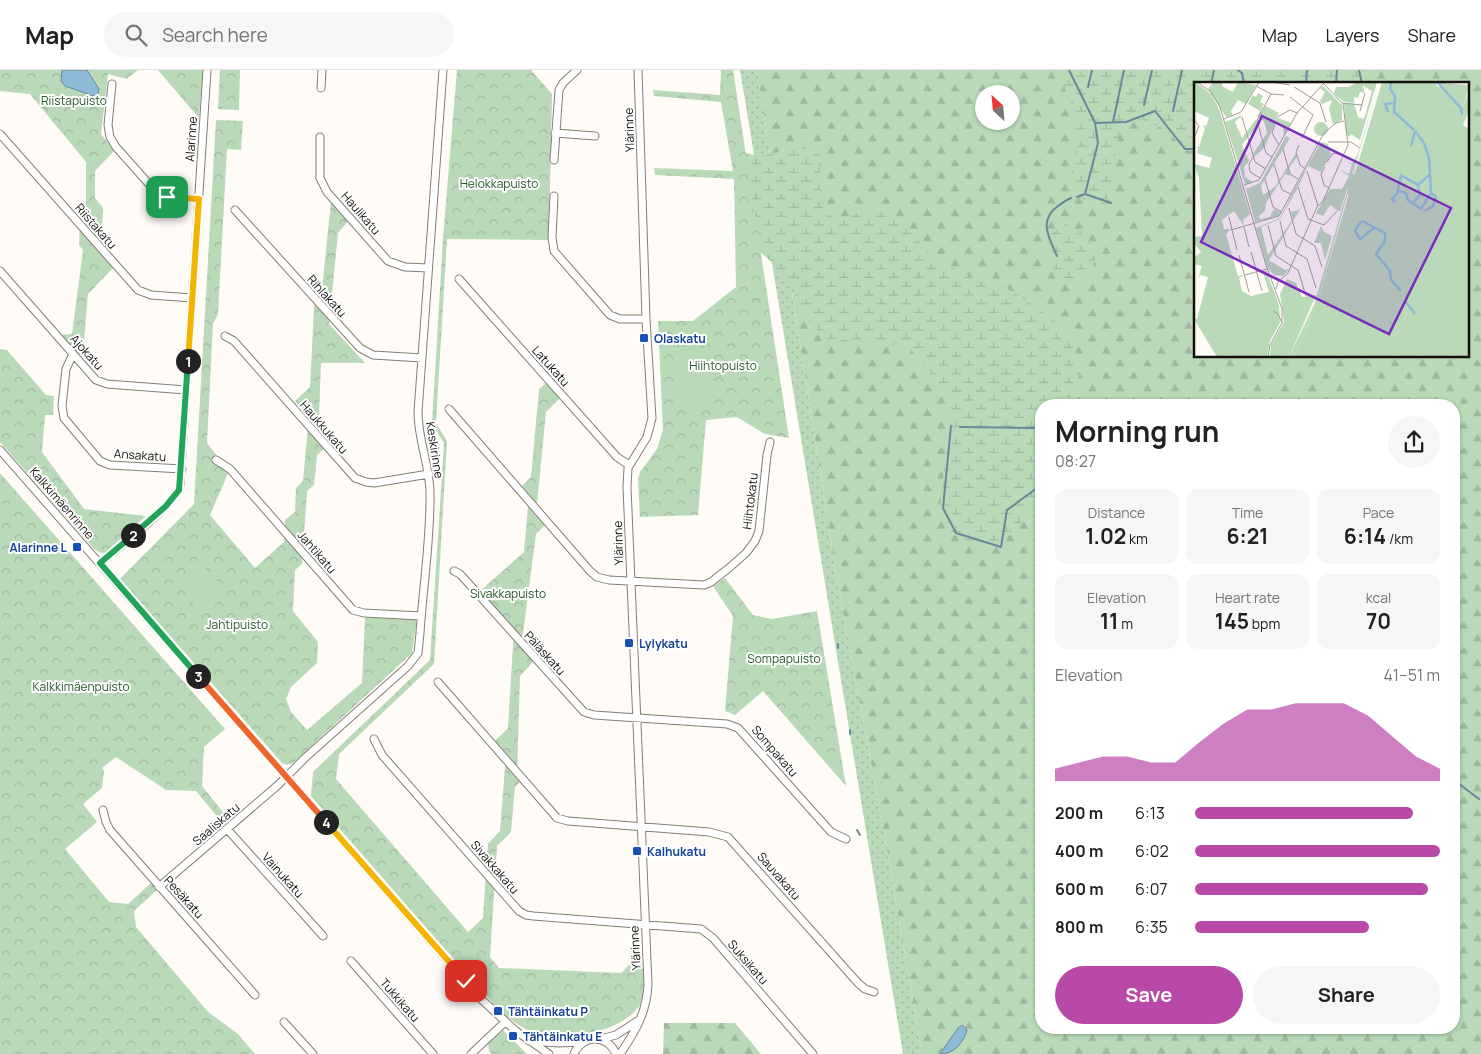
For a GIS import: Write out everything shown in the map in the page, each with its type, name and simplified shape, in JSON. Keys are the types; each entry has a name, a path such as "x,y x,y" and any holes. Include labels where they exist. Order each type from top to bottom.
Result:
{"street":[{"name":"Alarinne","path":"100,563 173,499 180,485 207,70"},
{"path":"321,88 322,70"},
{"name":"Keskirinne","path":"286,776 413,661 419,647 430,506 429,474 418,426 443,70"},
{"path":"554,160 559,90 577,70"},
{"name":"Ylärinne","path":"620,1054 632,1037 646,1004 648,992 627,487 629,465 647,437 652,418 646,319 638,70"},
{"path":"112,84 108,125 110,136 116,147 157,193 167,197 199,199"},
{"path":"555,133 595,136"},
{"name":"Riistakatu","path":"0,134 138,290 151,295 192,298"},
{"name":"Haulikatu","path":"320,137 320,178 327,192 388,261 405,267 428,268"},
{"path":"554,196 552,242 557,255 610,315 620,319 646,319"},
{"name":"Rihlakatu","path":"235,210 360,348 374,355 422,358"},
{"name":"Ajokatu","path":"0,271 96,380 101,383 186,390"},
{"name":"Latukatu","path":"459,279 617,457 629,465"},
{"name":"Haukkukatu","path":"225,336 234,341 356,478 366,482 374,482 429,474"},
{"name":"Ansakatu","path":"73,354 66,369 62,413 66,421 100,461 110,465 182,469"},
{"path":"449,409 593,575 609,580 631,582"},
{"name":"Hiihtokatu","path":"631,582 704,585 711,582 746,553 755,541 759,531 770,442"},
{"name":"Kalkkimäenrinne","path":"0,450 483,1001 505,1022 549,1054"},
{"name":"Jahtikatu","path":"216,460 230,469 354,610 364,613 422,616"},
{"name":"Päläskatu","path":"454,571 465,579 584,712 594,715 636,718"},
{"path":"438,682 557,818 568,821 640,827"},
{"name":"Sompakatu","path":"636,718 727,724 738,728 831,832 846,839"},
{"name":"Sivakkakatu","path":"374,739 382,754 519,911 533,916 645,924"},
{"name":"Saaliskatu","path":"160,887 286,776"},
{"name":"Pesäkatu","path":"103,810 110,830 255,995"},
{"name":"Sauvakatu","path":"640,827 709,832 728,837 858,983 865,989 874,992"},
{"name":"Vainukatu","path":"227,829 323,936"},
{"name":"Suksikatu","path":"645,924 697,928 704,931 713,938 813,1054"},
{"name":"Tukkikatu","path":"351,961 433,1054"},
{"path":"528,1040 558,1043 582,1042 591,1038 600,1039 616,1035 639,1020"},
{"path":"284,1022 313,1054"},
{"path":"470,1054 505,1022"},
{"path":"600,1039 612,1046 616,1054"},
{"path":"574,1054 582,1042"}],"green space":[{"name":"Riistapuisto","path":"0,70 138,70 127,79 108,74 101,134 114,151 95,171 95,198 103,208 101,254 113,268 88,294 83,352 79,355 62,335 72,334 83,250 79,245 80,220 86,213 86,162 30,94 0,91"},
{"path":"158,70 203,70 199,118"},
{"path":"220,70 240,70 239,110 218,109"},
{"path":"457,70 531,70 552,94 549,240 447,239 436,423 447,441 434,664 339,754 336,779 468,932 483,918 488,844 500,831 506,754 495,741 508,728 514,628 480,591 524,552 529,495 522,486 531,477 539,389 547,382 560,398 546,412 536,514 545,525 536,534 521,648 533,662 520,676 517,778 520,782 515,787 511,832 497,846 490,957 499,968 621,973 641,953 644,987 639,1006 630,1016 619,1023 605,1029 575,1035 546,1035 529,1031 501,1013 311,796 313,772 430,660 444,443 432,424 443,238"},
{"name":"Hiihtopuisto","path":"721,70 733,70 789,438 765,434 737,417 706,420 698,515 640,517 638,479 640,472 657,449 663,430 658,321 693,321 736,287 734,179 655,175 654,168 733,171 721,102 654,96 653,90 720,95"},
{"path":"740,70 757,70 836,573 922,1054 903,1054"},
{"path":"757,70 1481,70 1481,1054 922,1054 836,573"},
{"path":"1058,70 1363,70 1370,82 1194,82 1194,151 1186,150 1164,129 1143,120 1133,121 1121,130 1116,153 1114,185 1105,203 1087,203 1070,178 1078,145 1072,106"},
{"name":"Jahtipuisto","path":"216,120 243,121 241,150 227,149 218,314 213,324 207,443 229,471 210,515 255,568 284,542 285,520 295,512 296,488 303,481 309,417 295,401 310,387 315,288 323,280 331,201 348,221 338,233 329,324 365,363 321,363 318,443 324,449 317,455 314,485 307,491 302,564 295,570 293,611 318,642 317,663 291,687 286,699 291,712 307,730 362,683 365,618 417,618 412,653 293,763 287,765 282,763 120,579 194,504"},
{"path":"796,147 819,153 821,205 838,223 864,209 880,208 901,218 921,244 938,261 976,279 1001,285 1026,300 1057,323 1072,338 1080,370 1074,399 1035,399 1035,503 1014,532 993,546 972,543 953,534 940,508 951,399 911,350 885,342 826,339 810,322 793,290 776,266 758,250 739,157 747,153 759,157"},
{"path":"1066,224 1082,233 1098,251 1091,271 1078,282 1061,278 1048,262 1048,236"},
{"path":"0,349 7,350 46,395 54,396 53,415 45,415 42,452 84,509 146,516 106,553 101,553 94,549 0,442"},
{"path":"710,350 712,402 678,405 675,353"},
{"name":"Kalkkimäenpuisto","path":"0,473 225,729 204,747 202,786 230,821 225,826 196,791 166,790 116,757 102,768 104,771 102,788 83,804 97,822 65,849 109,902 128,904 151,883 157,890 134,911 136,927 208,1012 238,1034 255,1054 0,1054"},
{"path":"199,561 228,593 204,615 176,583"},
{"name":"Sompapuisto","path":"725,578 753,615 772,619 817,611 846,786 763,691 735,715 725,711 733,616 713,586"},
{"path":"664,1023 735,1023 761,1054 663,1054"},
{"path":"503,1030 527,1054 492,1054 489,1052 488,1043"}],"water":[{"path":"62,70 87,70 99,89 98,94 93,96 65,86 61,81"},
{"path":"962,1025 967,1030 957,1047 950,1052 940,1054 958,1028"}],"waterway":[{"path":"1069,70 1095,123 1098,143 1085,194 1111,203"},
{"path":"1088,87 1092,70"},
{"path":"1113,122 1124,70"},
{"path":"1144,105 1152,70"},
{"path":"1173,111 1182,70"},
{"path":"1211,82 1214,70"},
{"path":"1238,70 1242,73 1244,82"},
{"path":"1306,82 1307,70"},
{"path":"1336,82 1337,70"},
{"path":"1359,70 1362,82"},
{"path":"1095,123 1126,122 1155,111 1185,149 1194,149"},
{"path":"1077,197 1085,194"},
{"path":"1057,256 1047,230 1048,217 1052,211 1071,198"},
{"path":"951,426 943,508 956,533 1001,547 1007,510 1035,489"},
{"path":"960,427 1035,428"},
{"path":"1460,785 1479,799"},
{"path":"857,830 860,835"}],"place":[{"name":"Olaskatu","path":"644,338"},
{"name":"Alarinne L","path":"77,547"},
{"name":"Lylykatu","path":"629,643"},
{"name":"Kalhukatu","path":"637,851"},
{"name":"Tähtäinkatu P","path":"498,1011"},
{"name":"Tähtäinkatu E","path":"513,1036"}],"route":[{"path":"167,197 199,199 180,485 179,490 166,506 100,563 466,981"}],"park label":[{"name":"Helokkapuisto","path":"499,183"},
{"name":"Sivakkapuisto","path":"508,593"}]}
